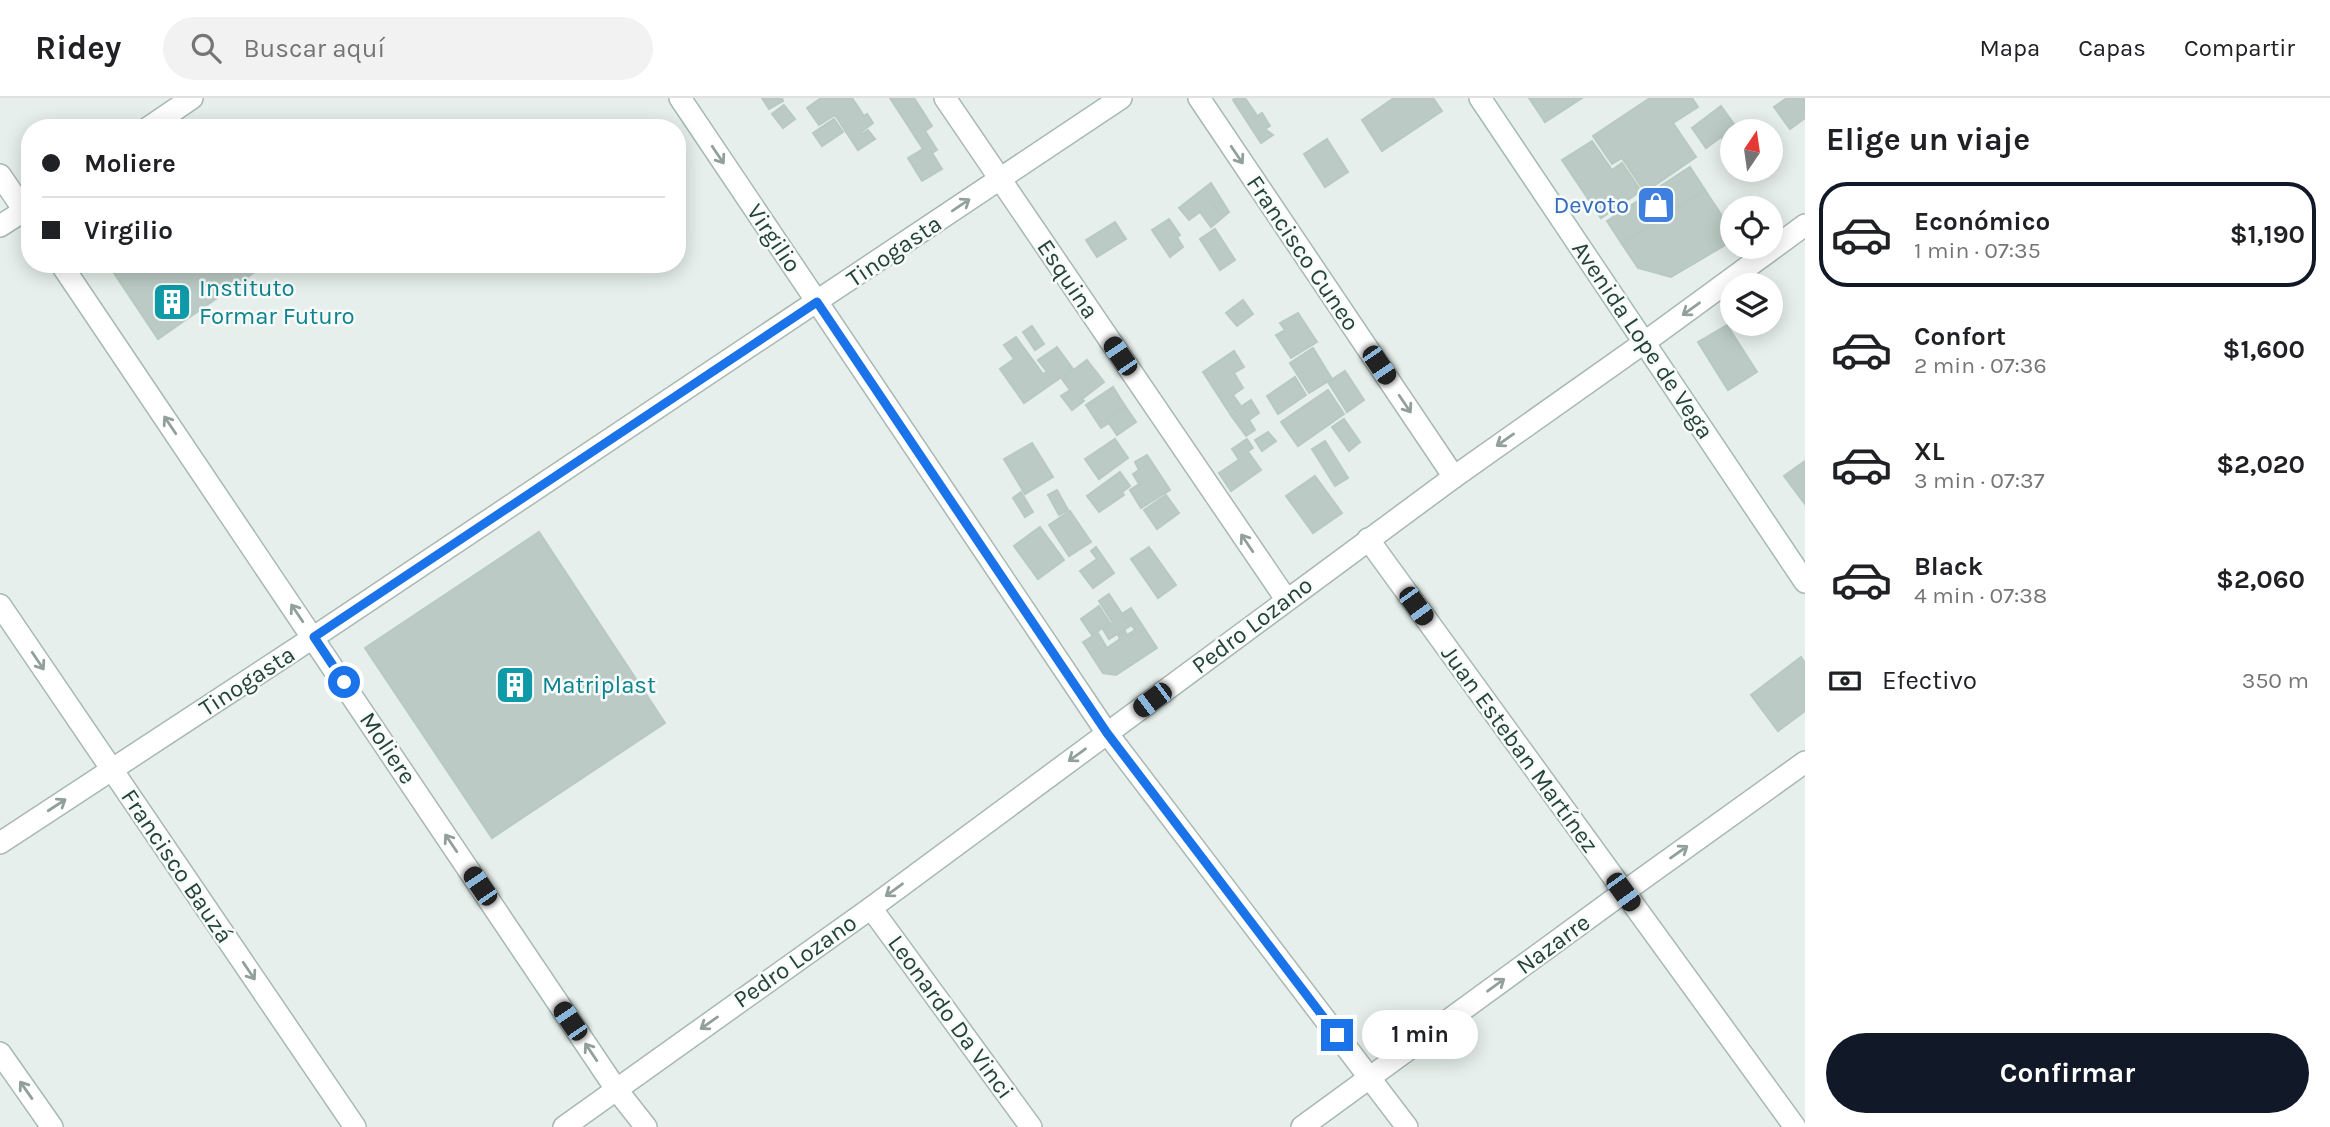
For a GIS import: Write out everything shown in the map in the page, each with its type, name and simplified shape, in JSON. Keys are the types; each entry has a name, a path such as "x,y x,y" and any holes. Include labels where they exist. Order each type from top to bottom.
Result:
{"street":[{"path":"161,119 192,98"},
{"name":"Virgilio","path":"680,98 1107,733 1407,1127"},
{"name":"Esquina","path":"944,98 1286,599"},
{"name":"Tinogasta","path":"0,843 314,637 1121,98"},
{"name":"Francisco Cuneo","path":"1199,98 1454,477"},
{"name":"Avenida Lope de Vega","path":"1480,98 1805,582"},
{"path":"0,174 21,202"},
{"path":"0,226 21,216"},
{"name":"Pedro Lozano","path":"564,1127 871,908 1286,599 1805,225"},
{"name":"Moliere","path":"67,273 616,1089 646,1127"},
{"name":"Juan Esteban Martínez","path":"1368,540 1796,1127"},
{"name":"Francisco Bauzá","path":"0,605 355,1127"},
{"name":"Nazarre","path":"1302,1127 1805,762"},
{"name":"Leonardo Da Vinci","path":"871,908 1031,1127"},
{"path":"0,1053 52,1127"}],"building":[{"path":"762,98 782,98 783,101 769,109"},
{"path":"821,98 852,98 864,116 867,114 873,123 861,132 862,134 868,130 875,139 858,150 835,115 819,125 807,108"},
{"path":"890,98 914,98 932,126 925,131 937,150 932,153 942,169 922,181 908,158 923,149"},
{"path":"1245,98 1256,114 1254,118 1262,113 1270,126 1265,129 1273,135 1261,143 1233,100"},
{"path":"1394,98 1433,98 1442,111 1382,151 1362,120"},
{"path":"1529,98 1582,98 1545,122"},
{"path":"1650,98 1692,98 1698,107 1673,123 1696,157 1645,192 1622,158 1612,164 1593,136"},
{"path":"1787,98 1805,98 1805,118 1790,129 1774,107"},
{"path":"784,105 795,119 783,128 772,114"},
{"path":"1721,106 1730,119 1720,119 1720,138 1706,148 1692,128"},
{"path":"834,119 843,132 822,146 813,133"},
{"path":"1327,139 1348,172 1325,187 1304,154"},
{"path":"1592,141 1612,170 1622,163 1641,191 1601,218 1562,160"},
{"name":"Devoto","path":"1690,167 1705,190 1622,244 1607,221"},
{"path":"1211,183 1229,212 1223,217 1212,203 1222,218 1211,227 1200,212 1189,220 1179,208"},
{"path":"1705,190 1720,213 1720,248 1671,277 1638,268 1622,244"},
{"path":"1169,219 1180,235 1177,237 1183,247 1170,257 1152,230"},
{"path":"1115,222 1126,239 1097,257 1086,240"},
{"path":"1215,229 1235,260 1220,270 1200,239"},
{"name":"Instituto Formar Futuro","path":"114,273 253,273 158,339"},
{"path":"1243,300 1253,314 1237,326 1226,313"},
{"path":"1298,313 1317,342 1291,358 1276,335 1285,330 1280,323"},
{"path":"1032,326 1044,344 1035,350 1023,332"},
{"path":"1720,329 1720,336 1734,336 1757,372 1728,390 1698,342"},
{"path":"1016,337 1043,374 1047,372 1038,360 1057,347 1073,369 1024,403 1000,369 1014,359 1004,345"},
{"path":"1313,348 1332,379 1309,393 1290,363"},
{"path":"1234,351 1244,367 1234,373 1243,388 1233,395 1240,405 1229,412 1203,372"},
{"path":"1087,360 1104,382 1072,410 1061,396 1070,390 1062,379"},
{"path":"1345,371 1364,400 1347,412 1328,382"},
{"path":"1295,377 1306,395 1278,414 1267,396"},
{"path":"1113,387 1125,406 1106,419 1109,423 1101,428 1086,405"},
{"path":"1328,390 1344,414 1298,446 1281,422"},
{"path":"1251,400 1259,413 1249,420 1255,430 1246,436 1230,414"},
{"path":"1125,406 1136,422 1117,435 1106,419"},
{"path":"1344,419 1360,442 1349,451 1332,427"},
{"path":"1268,432 1276,441 1262,451 1255,440"},
{"path":"1115,439 1128,458 1099,479 1085,459"},
{"path":"1247,439 1253,448 1238,458 1232,449"},
{"path":"1325,441 1348,478 1335,486 1312,449"},
{"path":"1032,443 1053,477 1025,494 1004,459"},
{"path":"1249,453 1261,470 1231,491 1219,473"},
{"path":"1147,455 1170,490 1141,508 1130,490 1139,484 1133,474 1139,470 1135,462"},
{"path":"1805,461 1805,504 1784,476"},
{"path":"1120,472 1130,486 1122,492 1124,495 1099,512 1087,496"},
{"path":"1315,476 1342,513 1313,533 1286,496"},
{"path":"1057,490 1068,510 1059,515 1048,495"},
{"path":"1021,492 1033,512 1025,517 1013,498"},
{"path":"1166,495 1179,513 1157,529 1144,510"},
{"path":"1070,511 1091,542 1069,556 1049,525"},
{"path":"1040,527 1064,560 1038,579 1014,546"},
{"name":"Matriplast","path":"539,532 665,723 492,838 365,648"},
{"path":"1096,547 1114,573 1093,588 1080,571 1097,559 1091,551"},
{"path":"1149,547 1176,585 1158,598 1131,559"},
{"path":"1109,594 1130,626 1109,639 1103,629 1113,623 1099,601"},
{"path":"1099,606 1110,623 1092,635 1081,619"},
{"path":"1131,608 1157,648 1116,675 1103,673 1083,642 1098,633 1107,648 1120,639 1118,635 1125,631 1127,635 1135,630 1123,613"},
{"path":"1801,657 1805,663 1805,711 1778,731 1751,695"}],"place":[{"name":"Devoto","path":"1656,205"},
{"name":"Instituto Formar Futuro","path":"172,302"},
{"name":"Matriplast","path":"515,685"}],"route":[{"path":"344,682 314,637 817,302 1107,733 1337,1035"}]}
